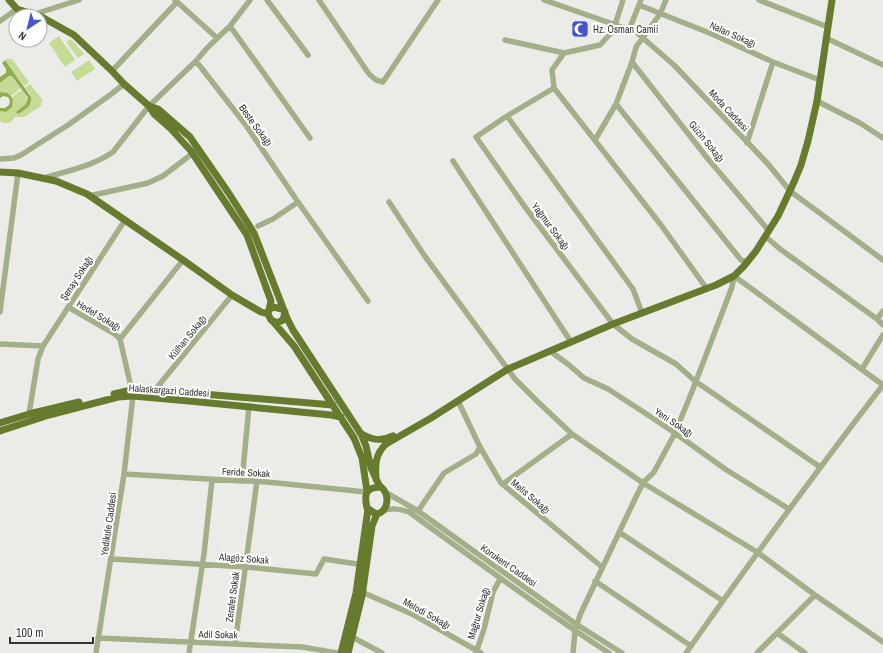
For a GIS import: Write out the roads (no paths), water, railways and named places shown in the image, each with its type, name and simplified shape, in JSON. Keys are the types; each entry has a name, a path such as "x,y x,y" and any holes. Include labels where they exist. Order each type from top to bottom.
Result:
{"main road":[{"path":"9,0 16,8"},
{"path":"376,479 376,461 381,448 407,431 458,402 508,369 613,324 707,289 734,276 748,262 767,234 790,191 808,141 817,101 832,0"},
{"path":"48,21 74,35 148,106 193,153 247,235 271,301 269,314 274,322 280,322 284,317 285,312"},
{"path":"148,106 158,108 190,137 254,233 293,330 359,432 366,446 371,468 383,489 387,500 384,510 377,514 372,526 341,653"},
{"path":"0,172 18,173 56,181 89,196 232,295 261,312 269,314 294,346 341,417 358,446 362,458 367,492 365,496 368,509 362,592 348,653"},
{"path":"269,314 274,307 278,307 285,312"},
{"path":"0,423 29,414 132,393 155,390 333,405"},
{"name":"Halaskargazi Caddesi","path":"0,431 49,414 132,393 341,417"},
{"path":"359,432 370,438 380,440 407,431"},
{"path":"367,492 373,488 383,489"},
{"path":"368,509 377,514"}],"street":[{"path":"48,12 79,0"},
{"path":"44,179 87,165 110,155 119,146 148,106 196,61 230,26 250,0"},
{"path":"267,0 308,55"},
{"path":"320,0 369,74 376,80 383,82 438,0"},
{"name":"Moda Caddesi","path":"544,0 615,26 636,32 643,37 674,65 768,164 790,191 883,260"},
{"path":"505,40 564,53 600,45 615,26 623,0"},
{"path":"595,140 616,104 636,47 660,14 666,0"},
{"path":"760,0 828,27"},
{"path":"112,71 176,1 217,38"},
{"path":"629,30 640,2"},
{"name":"Nalan Sokağı","path":"640,2 660,14 712,34 773,62 820,80"},
{"path":"0,21 8,14"},
{"path":"230,26 310,138"},
{"path":"826,38 883,65"},
{"path":"564,53 552,70 554,88 661,225 707,289"},
{"name":"Beste Sokağı","path":"196,61 245,124 368,301"},
{"name":"Güzin Sokağı","path":"632,62 780,249 877,319 883,325"},
{"path":"747,143 773,62"},
{"path":"0,159 14,158 21,155 68,125 124,84"},
{"path":"554,88 507,116 632,289 642,313"},
{"path":"817,101 860,123 883,138"},
{"path":"616,104 741,260 748,262"},
{"name":"Yağmur Sokağı","path":"507,116 476,137 525,206 613,324 632,339 676,364 695,381 820,467"},
{"path":"89,196 148,184 163,176 193,153"},
{"path":"453,160 571,342"},
{"path":"0,312 18,173"},
{"path":"258,226 272,219 298,202"},
{"path":"388,202 424,255 508,369 537,401 572,434 643,483 758,552 815,595 883,642"},
{"name":"Şenay Sokağı","path":"29,414 38,359 44,346 124,220"},
{"path":"120,339 183,260"},
{"path":"573,653 576,624 595,581 643,483 654,472 674,433 732,287 734,276 883,385 789,509 686,653"},
{"name":"Külhan Sokağı","path":"155,390 232,295"},
{"name":"Hedef Sokağı","path":"68,307 120,339"},
{"path":"877,319 883,312"},
{"path":"862,369 883,335"},
{"name":"Yedikule Caddesi","path":"96,653 112,559 124,474 132,393 120,339"},
{"path":"0,344 44,346"},
{"name":"Yeni Sokağı","path":"550,351 569,364 584,378 608,389 674,433 724,469 789,509"},
{"name":"Melis Sokağı","path":"458,402 480,447 502,484 602,568"},
{"path":"242,481 249,406"},
{"path":"502,484 572,434"},
{"path":"418,511 444,473 476,454 480,447"},
{"name":"Feride Sokak","path":"124,474 212,480 257,481 367,492"},
{"path":"189,653 204,554 212,480"},
{"name":"Zerafet Sokak","path":"235,644 257,481"},
{"name":"Korukent Caddesi","path":"383,489 418,511 576,624 622,653"},
{"name":"Korukent Caddesi","path":"384,510 393,508 402,509 409,512 500,579 609,653"},
{"path":"619,532 723,601"},
{"name":"Alagöz Sokak","path":"112,559 246,567 316,574 324,559 363,565"},
{"name":"Mağrur Sokağı","path":"478,652 493,592 500,579"},
{"path":"595,581 691,646"},
{"name":"Melodi Sokağı","path":"362,592 414,614 478,652"},
{"path":"757,653 815,595"},
{"path":"777,633 805,653"},
{"path":"352,637 382,653"},
{"name":"Adil Sokak","path":"98,638 302,647 337,653"}],"place":[{"name":"Hz. Osman Camii","path":"580,29"}]}
